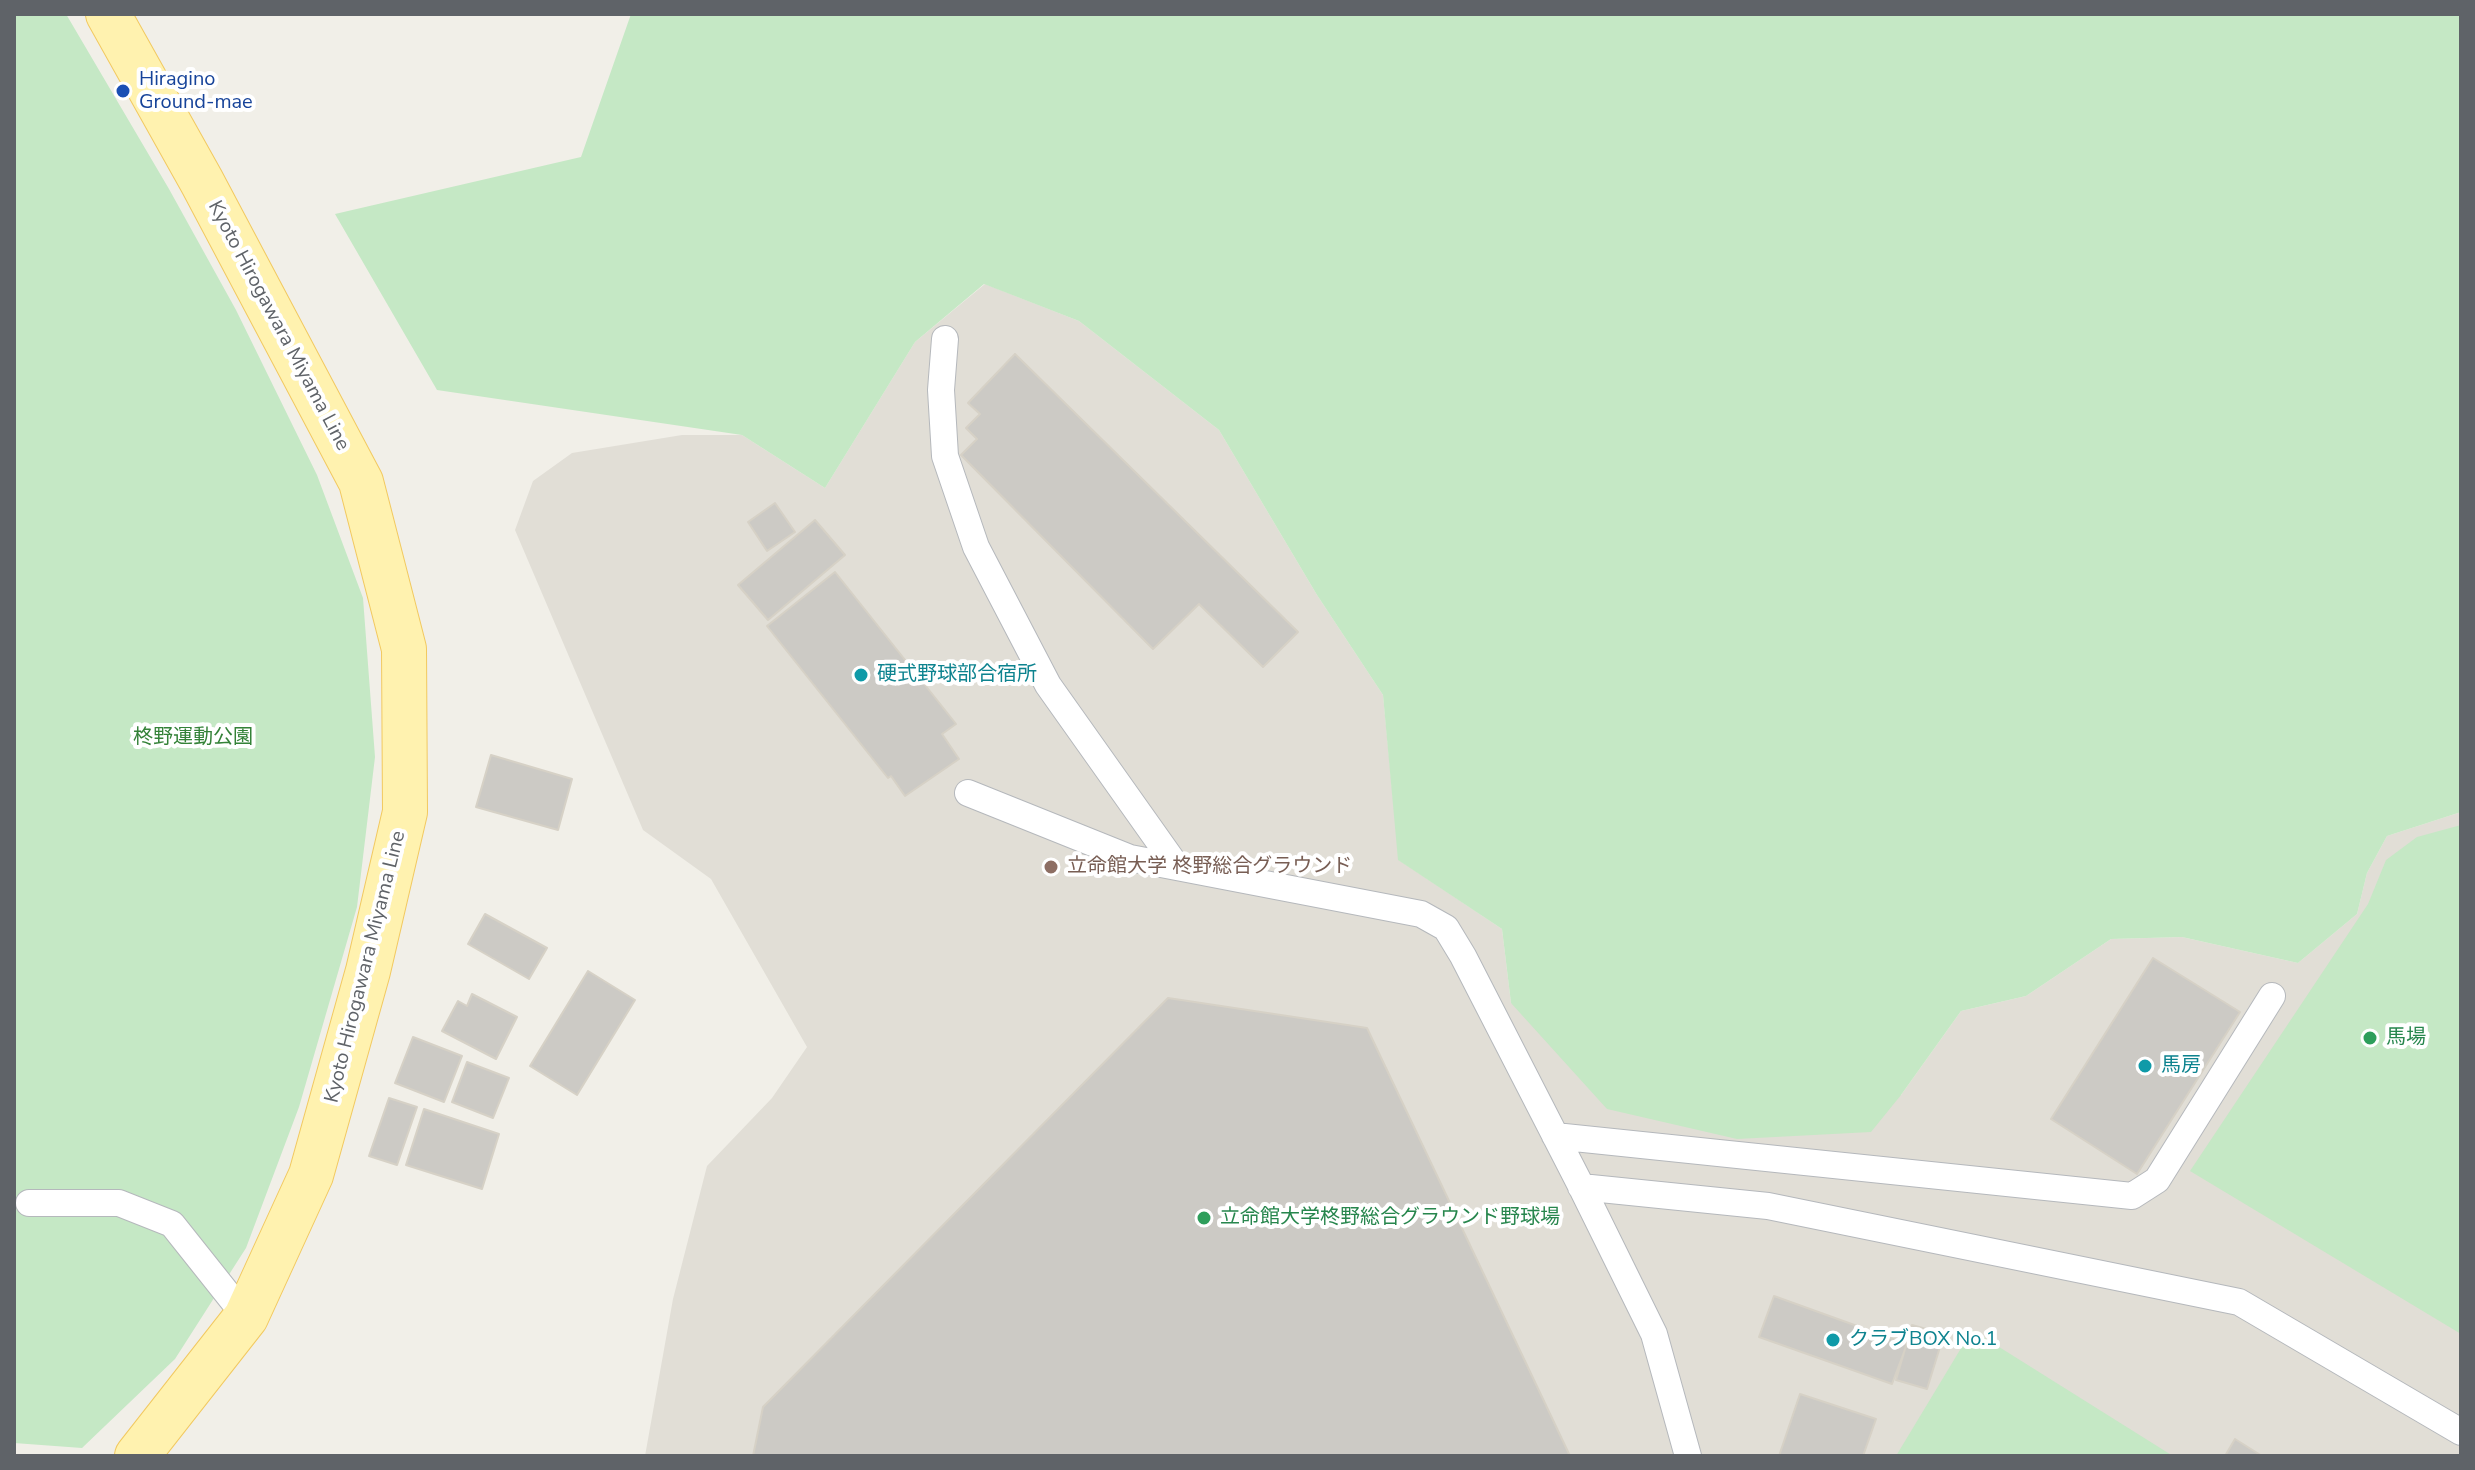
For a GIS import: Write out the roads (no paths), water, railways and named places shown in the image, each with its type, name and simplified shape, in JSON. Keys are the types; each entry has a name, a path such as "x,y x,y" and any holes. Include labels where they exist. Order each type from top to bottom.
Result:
{"main road":[{"name":"Kyoto Hirogawara Miyama Line","path":"108,14 202,182 361,482 404,649 405,812 368,971 311,1175 246,1317 137,1456"}],"lane":[{"path":"945,339 941,390 945,456 976,547 1048,685 1177,867"},
{"path":"968,793 1130,858 1421,914 1446,928 1654,1334 1688,1456"},
{"path":"1555,1136 2132,1196 2157,1180 2272,996"},
{"path":"1581,1187 1768,1206 2239,1302 2461,1432"},
{"path":"29,1203 119,1203 172,1224 246,1317"}],"place":[{"name":"Hiragino Ground-mae","path":"123,91"},
{"name":"硬式野球部合宿所","path":"861,675"},
{"name":"立命館大学 柊野総合グラウンド","path":"1051,867"},
{"name":"馬場","path":"2370,1038"},
{"name":"馬房","path":"2145,1066"},
{"name":"立命館大学柊野総合グラウンド野球場","path":"1204,1218"},
{"name":"クラブBOX No.1","path":"1833,1340"}],"park label":[{"name":"柊野運動公園","path":"193,738"}]}
